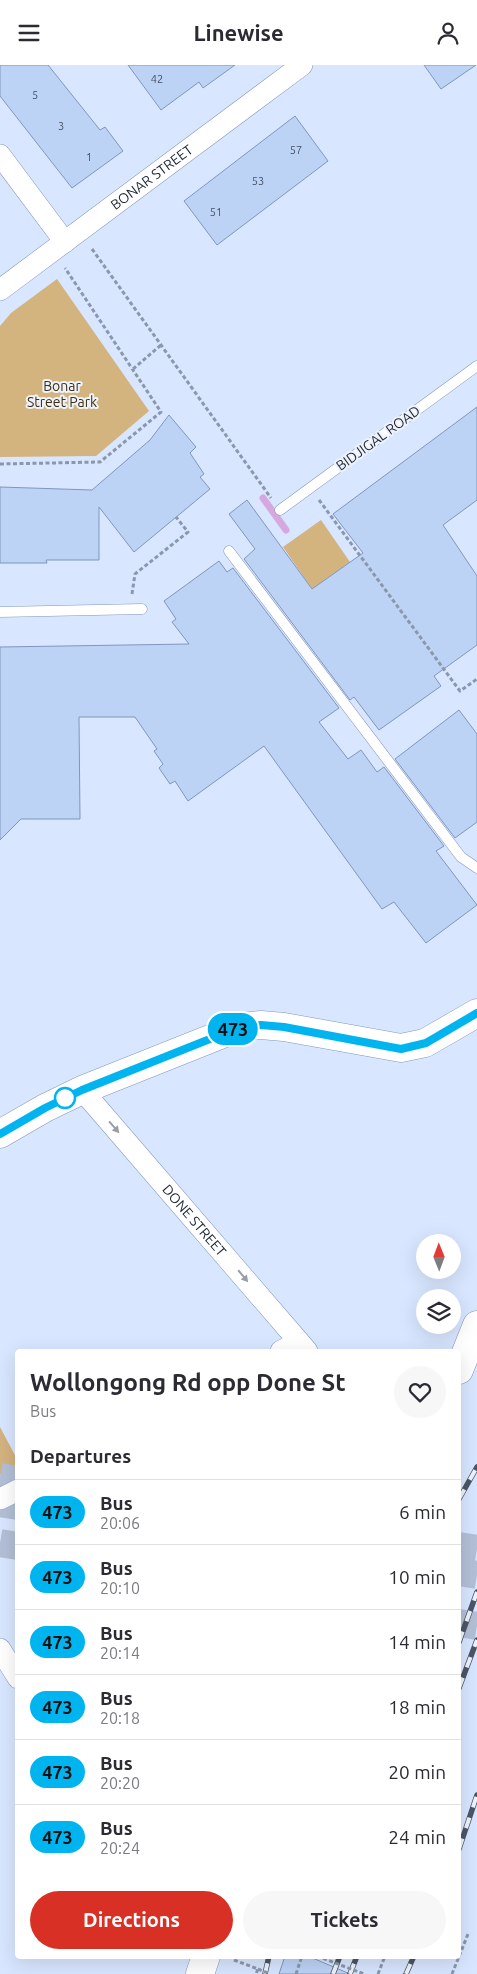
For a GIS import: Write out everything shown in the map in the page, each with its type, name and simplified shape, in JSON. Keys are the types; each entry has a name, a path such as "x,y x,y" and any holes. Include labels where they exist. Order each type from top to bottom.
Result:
{"street":[{"name":"BONAR STREET","path":"0,290 302,65"},
{"path":"0,155 66,242"},
{"path":"0,1134 45,1108 82,1090 240,1027 261,1025 284,1027 401,1049 426,1043 477,1013"},
{"name":"DONE STREET","path":"82,1090 296,1348"},
{"path":"461,1365 477,1325"},
{"path":"0,1499 15,1492"},
{"path":"0,1649 15,1673"},
{"path":"200,1974 205,1959"}],"lane":[{"name":"BIDJIGAL ROAD","path":"280,510 477,366"},
{"path":"229,551 461,857 477,868"},
{"path":"0,612 142,609"}],"path":[{"path":"66,242 161,345 280,510"},
{"path":"0,464 100,462 161,411 133,369 66,242"},
{"path":"133,369 161,345"},
{"path":"310,488 460,691 477,679"},
{"path":"129,609 135,574 188,532 176,517"},
{"path":"461,1952 468,1934"},
{"path":"296,1974 301,1959"},
{"path":"325,1959 364,1974"},
{"path":"378,1974 384,1959"},
{"path":"452,1974 458,1959"},
{"path":"234,1960 270,1974"},
{"path":"256,1974 258,1969"}],"green space":[{"name":"Bonar Street Park","path":"57,279 149,411 96,456 0,457 0,326 11,313"},
{"path":"321,520 350,562 312,589 283,547"},
{"path":"0,1427 15,1455 15,1468 0,1475"}],"building":[{"path":"0,65 48,65 100,130 105,127 123,151 72,188 0,96"},
{"path":"128,65 235,65 203,88 199,82 161,110"},
{"path":"424,65 476,65 441,89"},
{"path":"295,116 328,161 217,245 184,201"},
{"path":"477,407 477,500 443,525 477,576 477,645 434,676 441,686 379,730 354,697 350,700 244,559 255,549 229,514 247,500 312,589 363,553 333,514"},
{"path":"169,415 196,447 190,453 204,474 200,477 210,489 134,552 99,507 99,560 46,560 47,563 0,563 0,487 92,490 150,440"},
{"path":"219,561 227,572 233,568 339,708 319,722 348,759 361,750 377,772 384,767 444,846 436,851 477,905 426,943 394,902 382,909 264,746 188,801 175,781 170,784 159,768 163,764 154,751 157,749 135,717 79,717 80,819 21,819 0,840 0,647 189,644 172,622 176,619 164,601"},
{"path":"459,710 477,734 477,822 455,838 395,759"},
{"path":"284,1959 315,1959 350,1974 279,1974"}],"waterway":[{"path":"263,498 286,530"}],"tunnel":[{"path":"0,1477 15,1480"},
{"path":"0,1503 15,1506"},
{"path":"0,1543 15,1546"},
{"path":"461,1546 477,1549"},
{"path":"461,1572 477,1575"},
{"path":"461,1623 477,1626"}],"railway":[{"path":"461,1495 477,1467"},
{"path":"461,1636 477,1592"},
{"path":"461,1683 477,1640"},
{"path":"461,1843 477,1795"},
{"path":"265,1974 268,1959"},
{"path":"333,1974 339,1959"},
{"path":"350,1974 356,1959"},
{"path":"406,1974 413,1959"}],"bus line":[{"name":"473","path":"0,1134 45,1108 82,1090 240,1027 261,1025 284,1027 387,1048 401,1049 426,1043 477,1013"}]}
